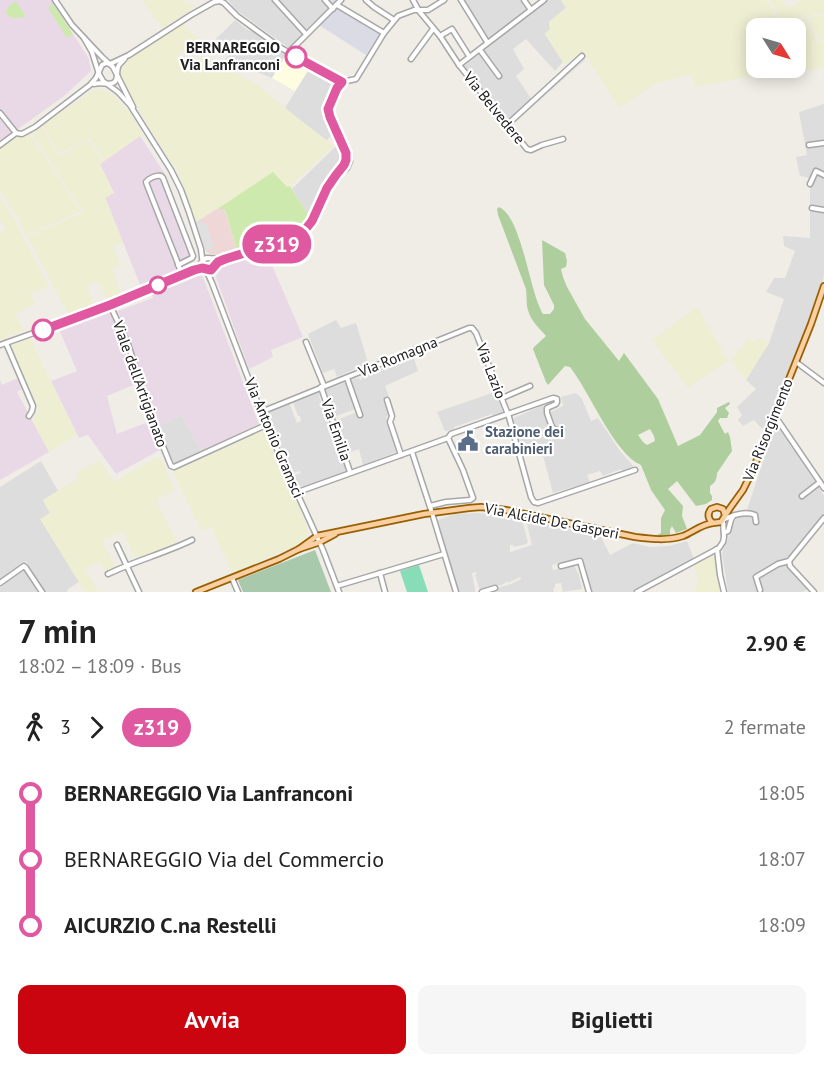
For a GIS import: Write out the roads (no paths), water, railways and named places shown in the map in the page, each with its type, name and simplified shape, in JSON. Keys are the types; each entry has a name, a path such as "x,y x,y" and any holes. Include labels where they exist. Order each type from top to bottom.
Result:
{"main road":[{"name":"Via Risorgimento","path":"724,518 752,472 824,286"},
{"name":"Via Risorgimento","path":"709,514 712,509 724,506 738,497"},
{"name":"Via Alcide De Gasperi","path":"317,536 469,507 493,508 650,539 675,538 714,523"},
{"path":"709,514 709,518 714,523 719,523 724,518 724,511 719,507"},
{"path":"695,530 709,514"},
{"name":"Via Alcide De Gasperi","path":"300,549 337,533"},
{"path":"196,592 279,559 300,549 317,536"}],"street":[{"path":"55,0 84,38 110,64 136,113 171,170 181,190 201,249 205,269"},
{"path":"90,86 103,64 110,64 129,55 185,19 220,0 257,32 288,53 342,82"},
{"path":"275,0 306,34"},
{"path":"325,0 333,9"},
{"path":"288,53 341,0"},
{"path":"366,0 394,20"},
{"name":"Via Belvedere","path":"413,0 459,65 527,149 531,150 563,139"},
{"path":"0,345 110,305 194,270 210,270 225,259 286,241 301,232 314,219 330,183 349,165 350,160 328,109 337,88 342,82 356,79 394,20 414,10 428,10 444,0"},
{"path":"461,0 487,42"},
{"path":"524,0 531,10"},
{"path":"459,65 544,0"},
{"path":"337,5 384,33"},
{"name":"Via Belvedere","path":"440,36 452,28 470,56"},
{"path":"411,59 433,29"},
{"path":"84,38 92,52 99,74 136,113"},
{"path":"480,50 499,76"},
{"path":"0,113 16,133 22,134 90,86 99,82 111,84 114,82 117,79 119,65 129,55"},
{"path":"507,125 582,56"},
{"path":"0,146 16,133"},
{"path":"809,145 824,143"},
{"path":"810,184 816,171 824,175"},
{"path":"178,265 193,256 163,178 158,176 146,182 147,184 178,265 182,275"},
{"path":"812,208 824,210"},
{"path":"201,249 214,261 214,267"},
{"path":"194,270 206,258 225,259"},
{"name":"Via Antonio Gramsci","path":"212,282 214,267"},
{"name":"Via Antonio Gramsci","path":"205,269 266,425 320,542 339,592"},
{"name":"Viale dell'Artigianato","path":"110,305 128,344 156,432 171,466 174,467 266,425"},
{"name":"Via Romagna","path":"261,412 472,328"},
{"name":"Via Lazio","path":"472,328 508,414 534,502 538,503 635,470"},
{"path":"306,342 323,386"},
{"path":"6,343 33,406 33,411 29,416"},
{"name":"Via Risorgimento","path":"796,362 824,383"},
{"path":"347,378 360,415"},
{"name":"Via Emilia","path":"323,386 350,472"},
{"path":"502,398 531,386"},
{"path":"297,492 555,398 556,404 546,410 552,427 556,430 562,429"},
{"path":"387,400 392,416 390,422 400,455"},
{"path":"775,416 824,488"},
{"path":"430,506 473,498 448,438"},
{"path":"412,452 456,592"},
{"path":"802,496 820,482"},
{"path":"637,592 717,549 723,542 724,518 754,513 756,522"},
{"path":"724,533 728,531 734,515"},
{"path":"760,590 756,577 782,562 789,561 824,518"},
{"path":"714,523 724,533"},
{"path":"108,574 192,540"},
{"path":"117,545 139,592"},
{"path":"717,549 724,592"},
{"path":"337,586 444,554"},
{"path":"561,566 580,561 589,592"},
{"path":"789,561 790,566 814,592"},
{"path":"0,583 24,566 42,592"},
{"path":"380,573 385,592"},
{"path":"231,578 238,592"},
{"path":"482,592 495,588"}],"place":[{"name":"BERNAREGGIO Via Lanfranconi","path":"296,57"},
{"name":"Stazione dei carabinieri","path":"468,441"}]}
